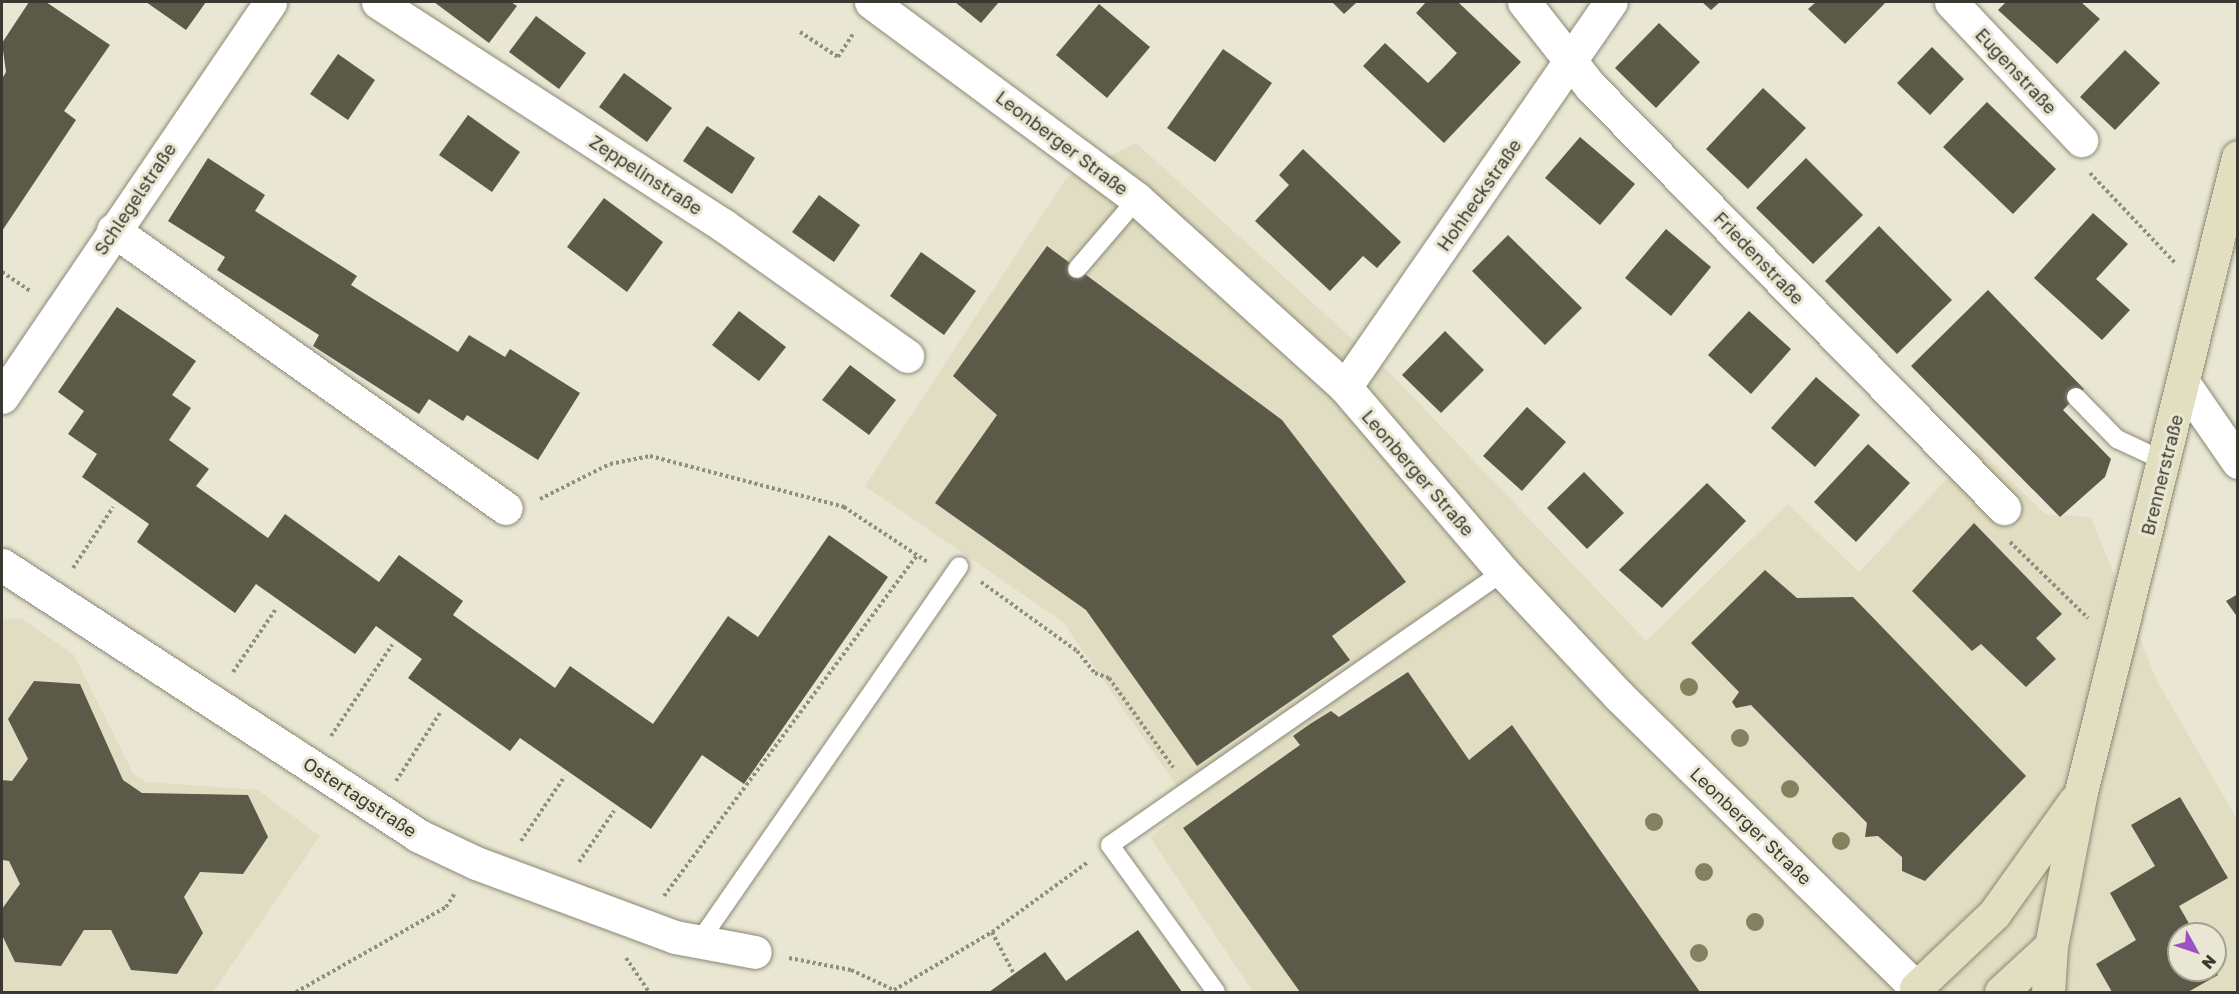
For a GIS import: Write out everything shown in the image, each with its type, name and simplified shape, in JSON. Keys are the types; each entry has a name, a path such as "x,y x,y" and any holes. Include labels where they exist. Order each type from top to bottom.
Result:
{"main road":[{"name":"Brennerstraße","path":"2048,993 2051,946 2081,792 2166,462 2204,292 2236,169"},
{"name":"Brennerstraße","path":"1915,991 1994,914 2081,792"},
{"path":"2001,993 2051,946"}],"street":[{"name":"Schlegelstraße","path":"2,397 270,2"},
{"name":"Zeppelinstraße","path":"378,2 723,225 907,356"},
{"name":"Leonberger Straße","path":"873,2 1137,199 1345,387 1503,572 1618,695 1915,991"},
{"name":"Friedenstraße","path":"1524,2 1572,61 2004,508"},
{"name":"Hohheckstraße","path":"1345,387 1611,2"},
{"name":"Eugenstraße","path":"1950,2 2081,140"},
{"path":"114,230 505,508"},
{"path":"2184,384 2238,462"},
{"name":"Ostertagstraße","path":"2,566 378,809 488,867 642,925 699,942 755,952"}],"lane":[{"path":"1077,269 1137,199"},
{"path":"2076,397 2117,439 2166,462"},
{"path":"699,942 959,566"},
{"path":"1215,993 1110,845 1188,787 1503,572"}],"path":[{"path":"800,33 838,57 873,2"},
{"path":"2081,140 2091,177 2204,292"},
{"path":"505,508 530,504 610,464 650,456 844,507 938,568 959,566 1109,678 1188,787"},
{"path":"53,599 113,507"},
{"path":"2004,508 2003,535 2118,647"},
{"path":"642,925 917,555"},
{"path":"213,703 276,609"},
{"path":"311,766 392,645"},
{"path":"378,809 440,713"},
{"path":"296,993 446,907 488,867 565,776"},
{"path":"558,893 614,811"},
{"path":"755,952 852,970 895,991 992,932 1110,845"},
{"path":"992,932 1014,974"}],"shaded area":[{"path":"1136,143 1389,372 1646,641 1788,504 1859,572 1977,447 2045,514 2091,517 2157,681 2237,819 2237,992 1253,992 1150,837 1190,805 1063,622 865,486 1067,177"},
{"path":"21,618 74,655 133,773 146,782 258,790 320,836 213,992 2,992 2,620"}],"building":[{"path":"29,2 46,2 110,45 64,111 76,120 2,231 2,79 6,72 2,43"},
{"path":"146,2 206,2 186,30"},
{"path":"434,2 511,2 517,6 489,43"},
{"path":"955,2 999,2 981,23"},
{"path":"1332,2 1357,2 1344,14"},
{"path":"1426,2 1458,2 1521,62 1444,143 1363,66 1385,43 1428,83 1444,67 1457,53 1416,13"},
{"path":"1702,2 1720,2 1711,10"},
{"path":"1816,2 1886,2 1845,44 1808,9"},
{"path":"2006,2 2081,2 2100,19 2057,64 1998,10"},
{"path":"1099,4 1150,47 1107,98 1056,55"},
{"path":"536,16 586,53 559,89 509,52"},
{"path":"1659,23 1700,62 1656,108 1615,68"},
{"path":"1932,47 1964,79 1930,115 1897,83"},
{"path":"1223,49 1272,83 1215,162 1167,128"},
{"path":"2125,50 2160,83 2115,130 2080,97"},
{"path":"338,54 375,80 348,120 310,94"},
{"path":"624,73 672,108 647,142 599,107"},
{"path":"1763,88 1806,128 1748,189 1706,149"},
{"path":"1987,102 2056,169 2013,214 1943,147"},
{"path":"468,115 520,152 492,192 439,155"},
{"path":"707,126 755,158 732,194 683,161"},
{"path":"1580,137 1635,184 1600,225 1545,178"},
{"path":"1303,149 1401,242 1377,268 1363,256 1330,291 1255,221 1289,185 1279,175"},
{"path":"208,158 265,195 255,211 357,276 351,285 458,352 469,335 505,357 510,349 580,393 538,460 467,415 463,421 429,399 419,414 313,346 319,335 217,270 225,257 168,221"},
{"path":"1806,158 1863,215 1813,264 1756,208"},
{"path":"819,195 860,225 834,262 792,232"},
{"path":"604,198 663,242 627,292 567,247"},
{"path":"2093,213 2128,244 2096,279 2130,310 2102,340 2034,278"},
{"path":"1879,226 1952,300 1897,354 1825,281"},
{"path":"1666,229 1711,267 1671,316 1625,278"},
{"path":"1508,235 1582,308 1545,345 1472,271"},
{"path":"1047,246 1282,420 1406,582 1332,636 1350,660 1197,766 1086,610 935,503 997,415 953,376"},
{"path":"921,252 976,291 944,335 890,296"},
{"path":"1988,290 2084,389 2063,410 2111,459 2105,477 2060,517 1911,366"},
{"path":"117,307 196,361 172,395 191,408 169,440 209,469 196,486 268,538 285,514 379,582 399,555 463,601 453,615 555,688 570,666 653,724 728,616 758,637 829,535 888,577 744,784 702,755 651,829 520,738 510,751 408,678 422,659 376,626 355,654 256,584 235,613 137,542 149,524 82,477 97,454 68,434 84,411 58,392"},
{"path":"739,311 786,347 759,381 712,345"},
{"path":"1749,311 1791,349 1751,394 1708,355"},
{"path":"1445,331 1484,370 1441,413 1402,375"},
{"path":"850,365 896,400 869,435 822,400"},
{"path":"1816,377 1860,415 1815,467 1771,428"},
{"path":"1527,407 1566,442 1522,491 1483,456"},
{"path":"1868,444 1910,483 1856,542 1814,502"},
{"path":"1584,472 1624,513 1587,549 1547,508"},
{"path":"1707,483 1746,521 1662,608 1619,570"},
{"path":"1974,523 2062,614 2036,638 2056,659 2026,687 1981,644 1972,651 1912,591"},
{"path":"1765,570 1797,598 1853,597 2026,776 1925,881 1902,871 1902,857 1878,836 1865,837 1867,823 1751,705 1736,708 1732,702 1739,692 1691,643"},
{"path":"2238,594 2238,618 2226,601"},
{"path":"1408,672 1469,760 1512,725 1700,992 1300,992 1183,828 1300,745 1293,736 1310,724 1331,711 1339,717"},
{"path":"34,681 80,684 123,780 142,793 248,795 268,837 243,874 200,872 184,897 203,933 177,974 131,970 111,930 84,930 61,966 15,962 2,935 2,909 20,884 9,861 2,860 2,780 12,781 28,759 8,719"},
{"path":"2180,797 2228,878 2179,906 2188,922 2167,922 2167,982 2206,982 2188,992 2112,992 2096,964 2136,940 2110,893 2155,866 2131,825"},
{"path":"1138,930 1182,992 989,992 1045,952 1066,981"}]}
